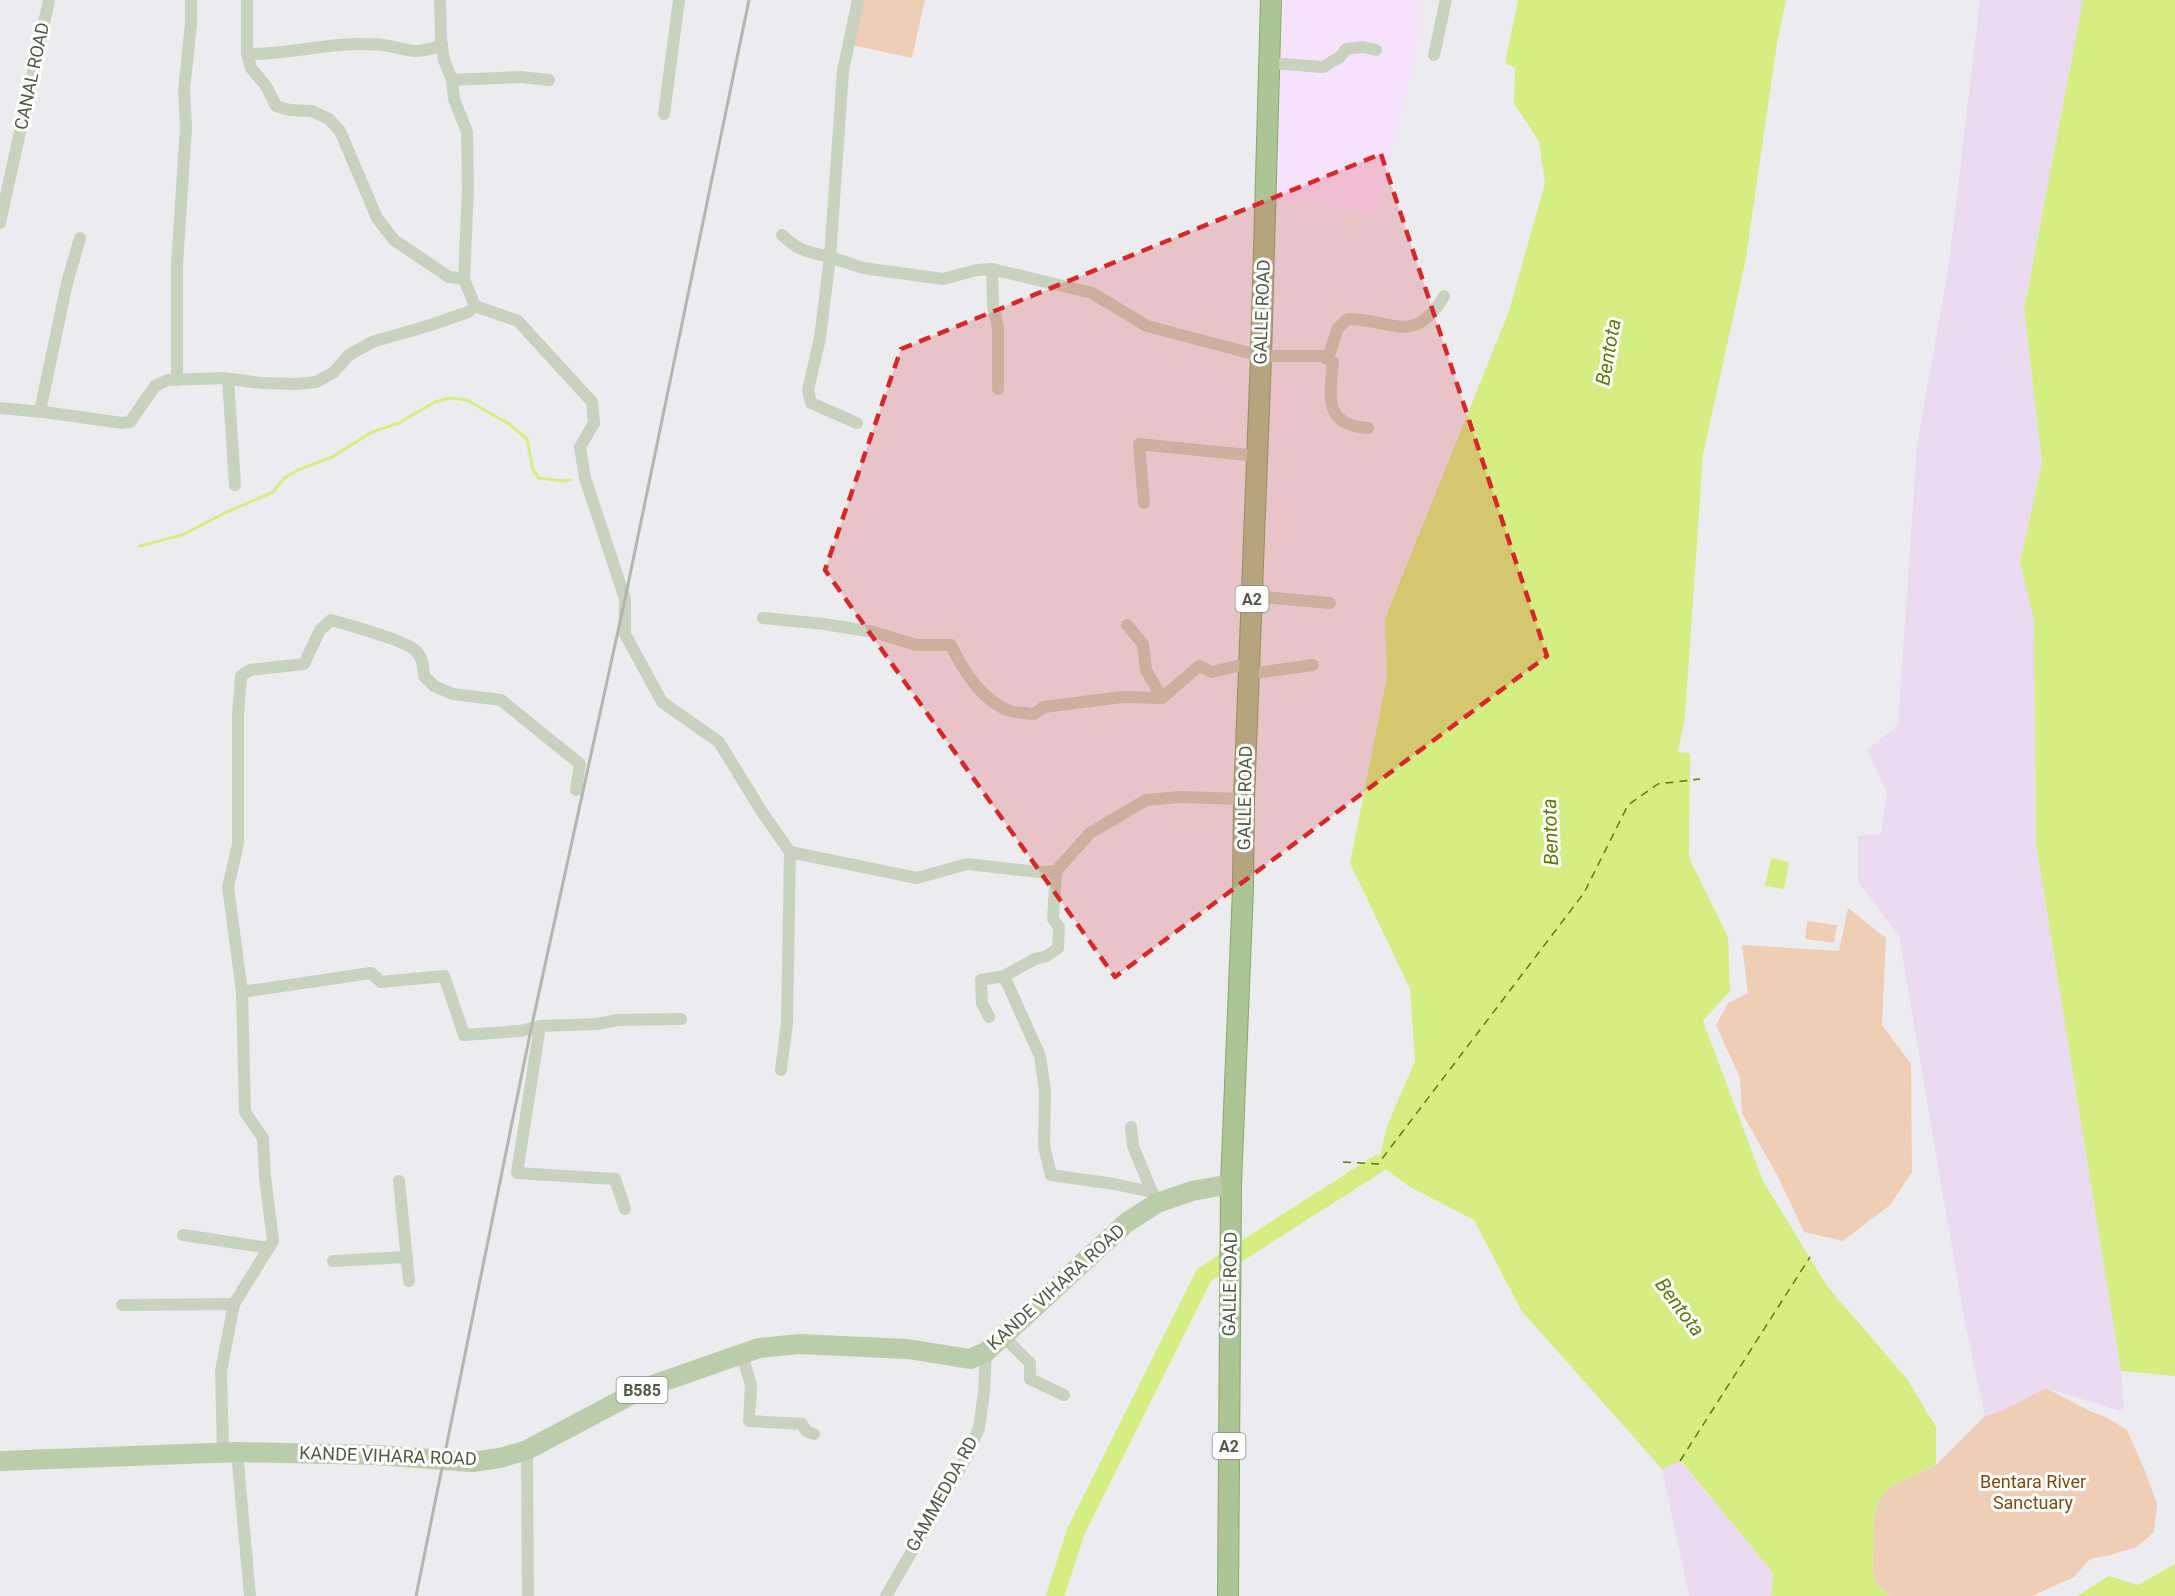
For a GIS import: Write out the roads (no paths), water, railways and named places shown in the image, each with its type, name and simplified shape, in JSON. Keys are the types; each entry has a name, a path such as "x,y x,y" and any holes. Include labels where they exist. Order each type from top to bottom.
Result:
{"highway":[{"name":"GALLE ROAD","path":"1228,1596 1231,1191 1261,356 1271,0"}],"main road":[{"name":"KANDE VIHARA ROAD","path":"0,1461 230,1452 376,1455 472,1462 527,1450 644,1388 759,1348 799,1344 908,1348 970,1359 986,1352 1154,1198 1192,1191 1231,1191"}],"street":[{"name":"CANAL ROAD","path":"0,223 49,0"},
{"path":"177,380 177,265 186,127 184,91 191,23 190,0"},
{"path":"247,0 247,54 251,68 266,86 276,106 290,110 312,111 329,119 340,131 376,218 394,240 449,277 464,279"},
{"path":"440,0 441,45 444,60 452,80 454,99 467,132 468,188 464,279 475,306 518,321 592,402 594,423 580,447 585,478 625,599 625,634 662,702 720,742 762,812 790,852 787,1023 781,1070"},
{"path":"664,114 679,0"},
{"path":"857,423 811,403 808,390 820,338 830,257 843,71 858,0"},
{"path":"1434,55 1446,0"},
{"path":"247,54 353,44 383,45 408,52 428,50 441,45"},
{"path":"1269,63 1323,67 1340,57 1346,49 1363,47 1376,50"},
{"path":"452,80 520,77 549,80"},
{"path":"782,235 794,246 805,251 863,268 943,279 977,270 992,269 1092,294 1147,326 1261,356 1322,356 1333,362 1332,402 1337,418 1345,424 1368,428"},
{"path":"40,411 67,283 80,238"},
{"path":"992,269 993,306 998,327 998,389"},
{"path":"1328,358 1338,328 1348,319 1408,327 1425,320 1434,313 1444,296"},
{"path":"0,408 40,411 122,423 130,422 155,386 168,380 228,379 297,384 316,382 333,373 349,355 372,342 431,325 468,312 475,306"},
{"path":"228,379 234,486"},
{"path":"1144,503 1139,444 1257,456"},
{"path":"1252,596 1330,603"},
{"path":"763,618 824,624 897,638 916,645 951,645 962,668 992,700 1010,711 1034,714 1044,707 1122,697 1162,699 1199,666 1212,672 1313,665"},
{"path":"250,1596 220,1385 234,1304 273,1241 263,1138 245,1112 242,992 228,887 238,844 238,715 241,676 250,670 304,664 320,630 332,620 370,631 414,649 422,659 423,676 434,686 453,694 501,699 580,764 576,790"},
{"path":"1127,625 1143,644 1146,670 1162,699"},
{"path":"989,1017 982,1003 981,980 1004,976 1035,959 1047,956 1058,948 1059,927 1053,919 1056,871 1090,833 1146,800 1180,797 1244,799"},
{"path":"790,852 917,878 968,864 1039,872 1056,871"},
{"path":"242,992 371,973 381,982 444,976 464,1035 520,1031 540,1026 597,1024 616,1020 681,1019"},
{"path":"1004,976 1040,1056 1045,1091 1044,1146 1051,1175 1114,1184 1154,1198"},
{"path":"540,1026 517,1173 615,1179 625,1209"},
{"path":"1131,1127 1133,1146 1154,1198"},
{"path":"399,1181 409,1281"},
{"path":"183,1235 223,1243 269,1248"},
{"path":"333,1261 406,1257"},
{"path":"122,1305 234,1304"},
{"path":"1003,1336 1030,1363 1030,1379 1064,1395"},
{"name":"GAMMEDDA RD","path":"886,1596 966,1458 979,1428 986,1352"},
{"path":"742,1354 751,1385 749,1420 802,1424 806,1431 814,1434"},
{"path":"527,1450 528,1596"}],"water":[{"name":"Bentota","path":"1518,0 1786,0 1777,43 1746,258 1703,455 1685,716 1678,752 1690,753 1689,858 1728,937 1730,991 1703,1021 1763,1181 1827,1286 1907,1379 1936,1427 1936,1465 1887,1490 1879,1500 1875,1512 1872,1572 1876,1584 1890,1596 1771,1596 1773,1573 1681,1461 1662,1469 1521,1310 1474,1220 1410,1187 1378,1164 1387,1126 1415,1061 1410,989 1350,863 1387,677 1385,619 1509,311 1545,183 1539,142 1514,103 1515,68 1505,63"},
{"path":"2083,0 2175,0 2175,1376 2121,1371 2036,844 2034,620 2020,562 2042,463 2024,309"},
{"path":"1771,858 1789,862 1784,889 1765,886"},
{"path":"2175,1564 2175,1596 2077,1596 2109,1576 2138,1585"}],"waterway":[{"path":"140,546 182,535 273,492 284,478 298,470 332,457 372,432 399,423 435,402 450,398 467,400 509,424 527,439 533,470 539,478 570,480"},
{"path":"1055,1596 1076,1531 1204,1275 1378,1164"}],"railway":[{"path":"416,1596 531,1029 625,599 749,0"}],"park label":[{"name":"Bentara River Sanctuary","path":"2033,1492"}]}
